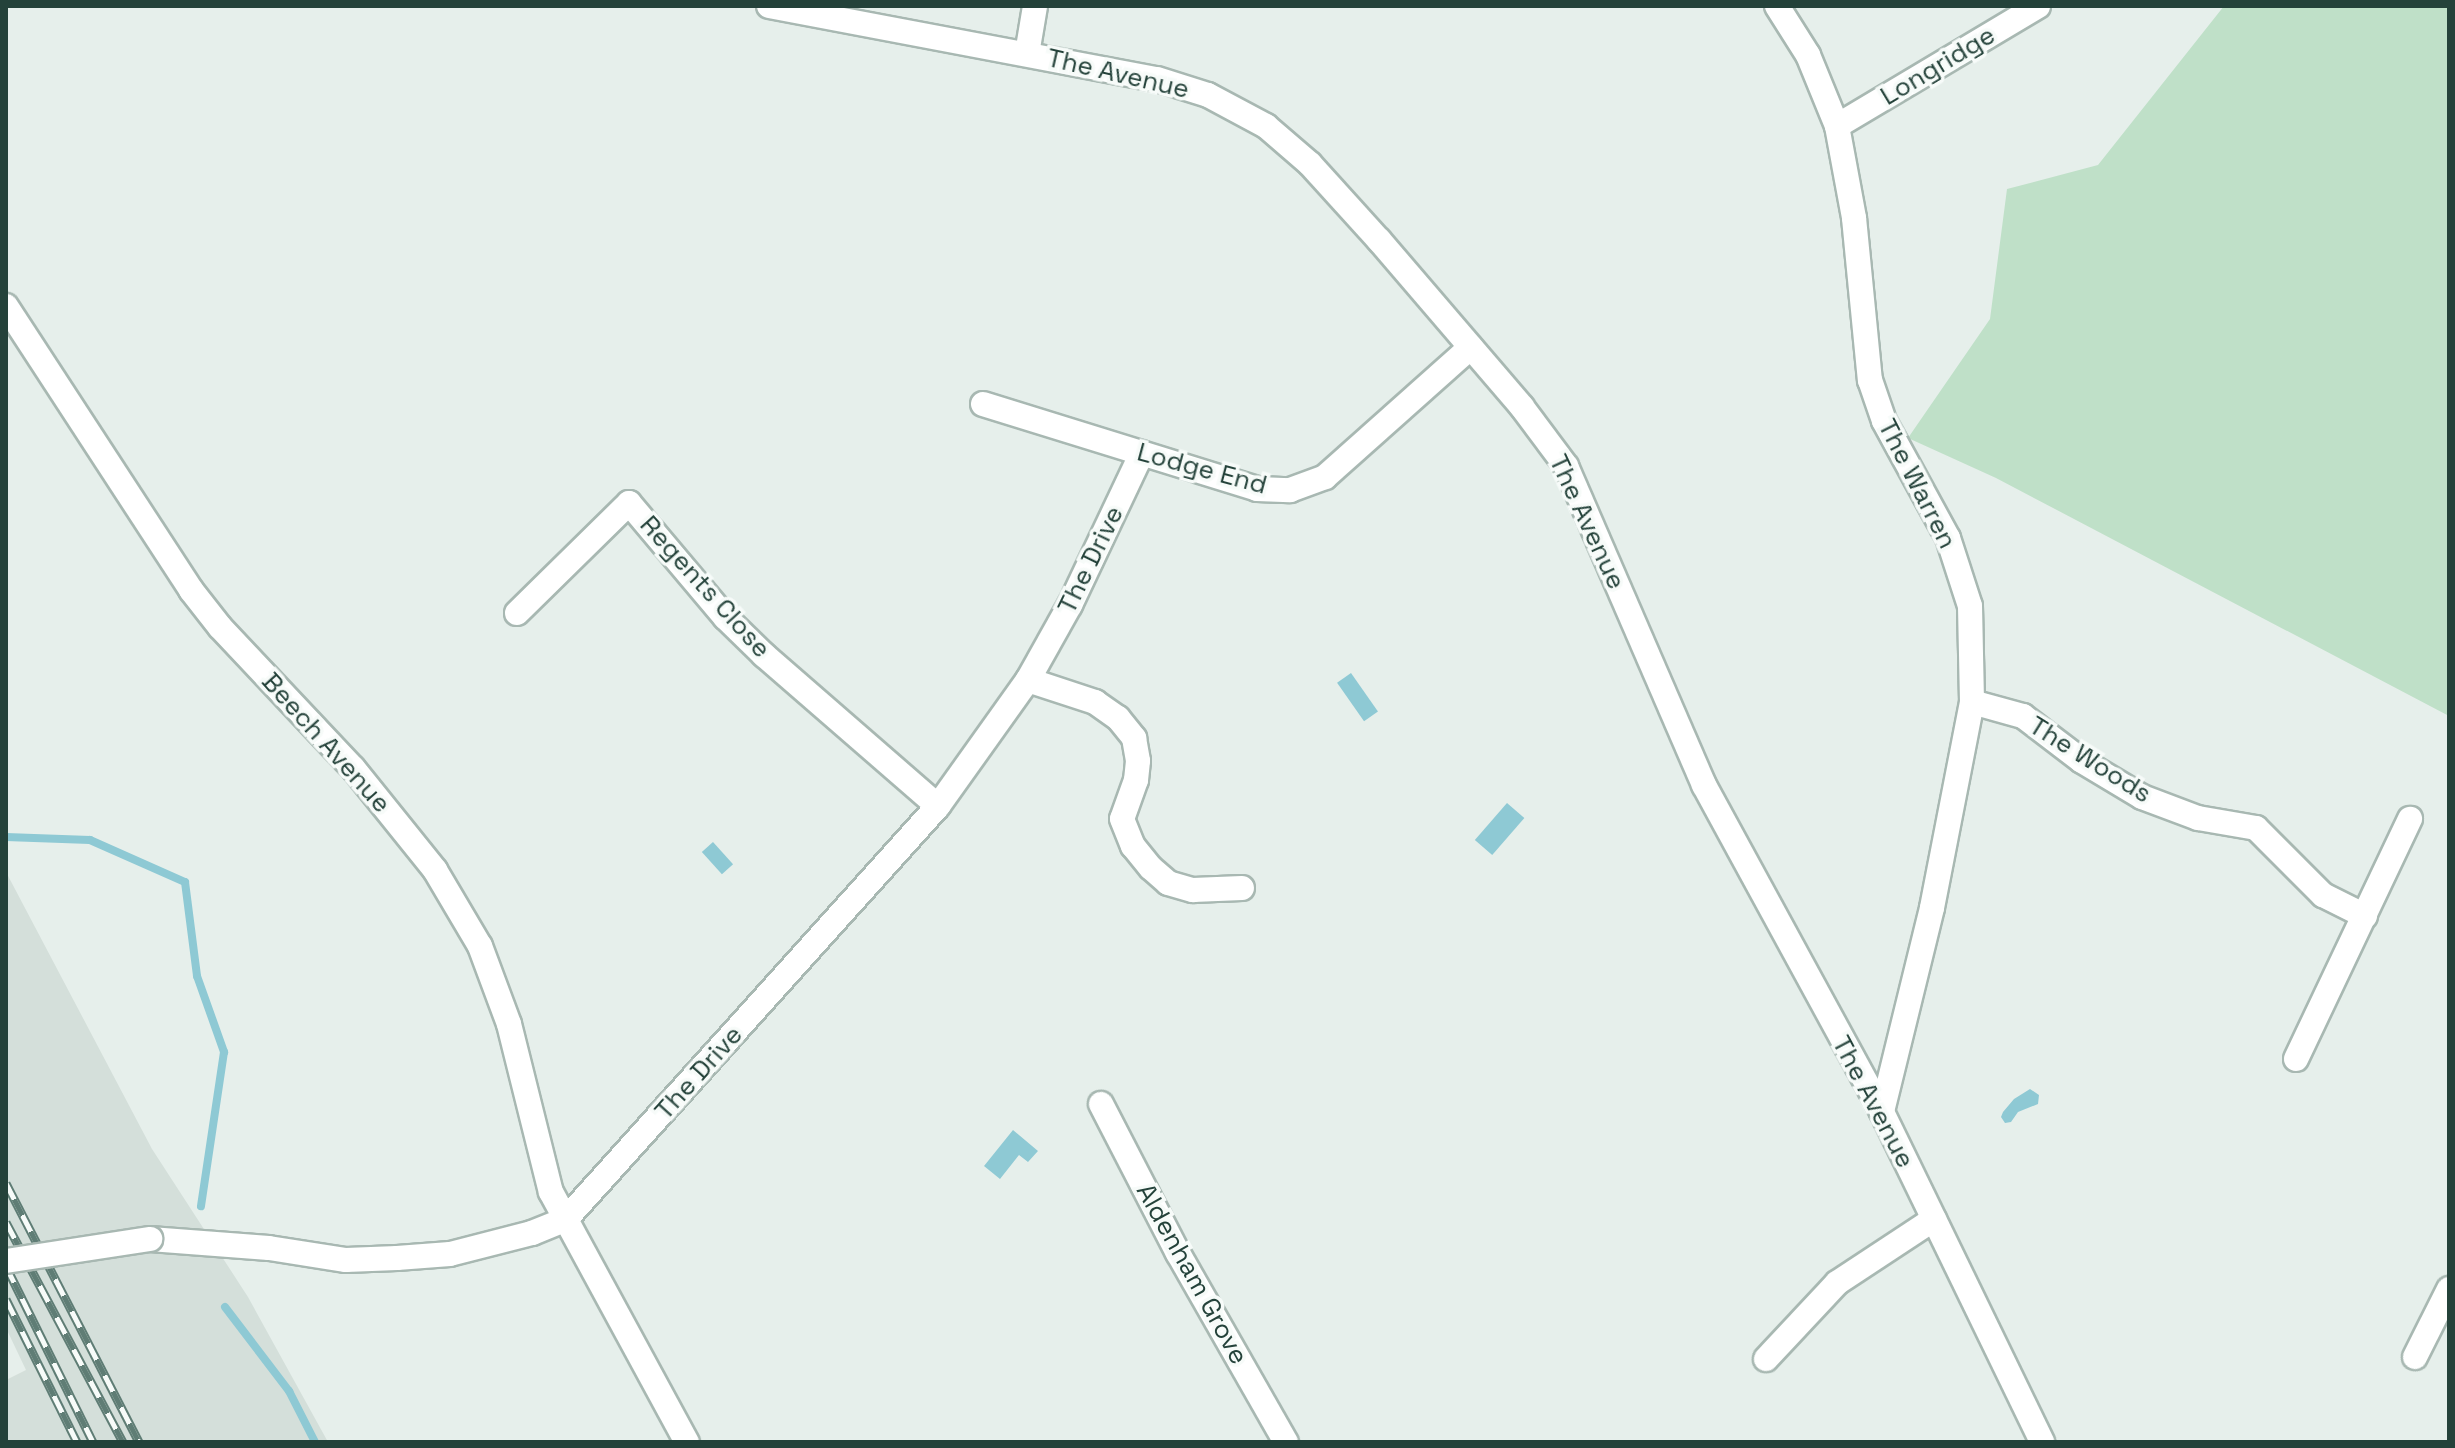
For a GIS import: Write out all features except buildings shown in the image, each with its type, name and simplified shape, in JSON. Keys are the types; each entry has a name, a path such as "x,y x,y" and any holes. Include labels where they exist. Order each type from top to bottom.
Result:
{"street":[{"name":"The Avenue","path":"769,6 1157,79 1208,95 1266,126 1310,164 1471,347 1566,466 1704,785 1882,1112 2042,1442"},
{"path":"1027,54 1035,6"},
{"name":"The Warren","path":"1777,6 1808,55 1837,126 1854,218 1870,380 1884,421 1948,538 1970,606 1972,702 1932,908 1882,1112"},
{"name":"Longridge","path":"1837,126 2038,6"},
{"name":"Beech Avenue","path":"6,306 191,590 220,627 353,768 435,870 480,946 509,1024 551,1192 687,1442"},
{"name":"Lodge End","path":"983,404 1257,489 1290,490 1325,477 1471,347"},
{"name":"The Drive","path":"6,1261 150,1239 269,1248 346,1260 397,1258 450,1254 532,1233 566,1219 938,806 1028,680 1070,605 1142,453"},
{"name":"Regents Close","path":"517,613 629,503 726,618 764,655 938,806"},
{"path":"1028,680 1095,702 1118,718 1134,738 1138,761 1136,780 1122,819 1133,846 1151,868 1168,883 1193,890 1242,888"},
{"name":"The Woods","path":"1972,702 2023,716 2082,761 2142,797 2198,818 2256,828 2323,895 2365,916"},
{"path":"2296,1059 2410,819"},
{"name":"Aldenham Grove","path":"1101,1104 1178,1253 1286,1442"},
{"path":"1766,1359 1837,1283 1934,1219"},
{"path":"2415,1357 2449,1289"}],"shaded area":[{"path":"6,872 152,1149 248,1297 328,1442 6,1442 6,1380 26,1370 6,1328"}],"green space":[{"path":"2224,6 2449,6 2449,716 1996,478 1908,438 1990,319 2007,189 2098,165"}],"water":[{"path":"1351,673 1378,712 1364,721 1337,683"},
{"path":"1507,803 1524,818 1492,855 1475,840"},
{"path":"713,842 733,864 722,874 702,852"},
{"path":"2030,1089 2039,1095 2038,1104 2018,1112 2011,1122 2005,1123 2001,1117 2003,1112 2014,1099"},
{"path":"1013,1130 1038,1151 1028,1162 1019,1155 1000,1179 984,1166"}],"waterway":[{"path":"6,837 90,840 185,882 197,976 224,1052 201,1206"},
{"path":"225,1307 289,1391 315,1442"}],"railway":[{"path":"6,1183 139,1442"},
{"path":"6,1222 123,1442"},
{"path":"6,1266 93,1442"},
{"path":"6,1299 77,1442"}]}
